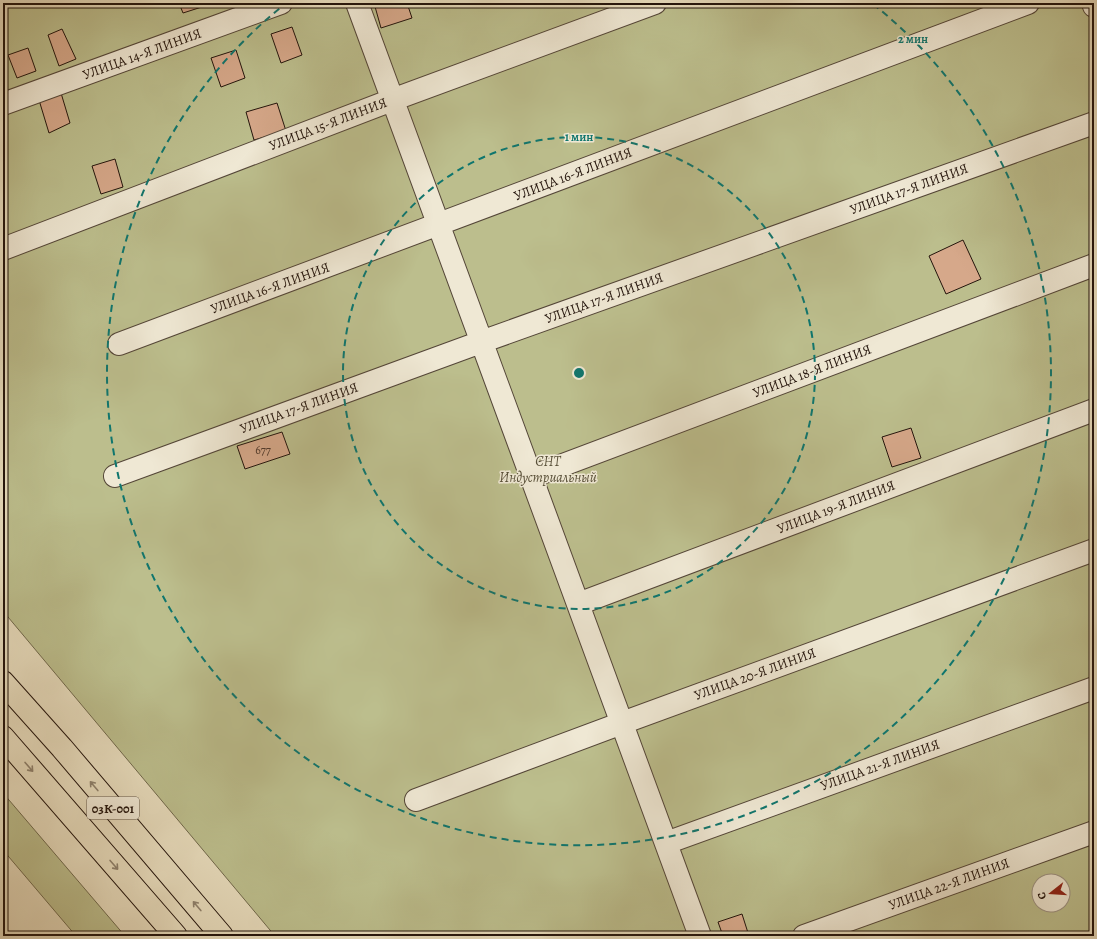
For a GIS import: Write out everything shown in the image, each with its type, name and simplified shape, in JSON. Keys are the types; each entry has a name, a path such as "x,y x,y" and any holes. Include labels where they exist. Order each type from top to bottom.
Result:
{"main road":[{"name":"03К-001","path":"3,682 62,748 222,936"},
{"name":"03К-001","path":"3,737 176,936"}],"street":[{"name":"УЛИЦА 14-Я ЛИНИЯ","path":"3,104 281,3"},
{"path":"357,3 700,936"},
{"name":"УЛИЦА 15-Я ЛИНИЯ","path":"3,249 392,100 655,3"},
{"name":"УЛИЦА 16-Я ЛИНИЯ","path":"119,344 1028,3"},
{"name":"УЛИЦА 17-Я ЛИНИЯ","path":"115,476 481,342 1094,123"},
{"name":"УЛИЦА 18-Я ЛИНИЯ","path":"531,477 1094,265"},
{"name":"УЛИЦА 19-Я ЛИНИЯ","path":"578,604 1094,410"},
{"name":"УЛИЦА 20-Я ЛИНИЯ","path":"416,800 1094,550"},
{"name":"УЛИЦА 21-Я ЛИНИЯ","path":"666,843 1094,688"},
{"name":"УЛИЦА 22-Я ЛИНИЯ","path":"804,936 1094,832"}],"green space":[{"name":"СНТ Индустриальный","path":"3,3 1094,3 1094,936 275,936 3,611"},
{"path":"3,793 125,936 76,936 3,850"}],"building":[{"path":"179,3 207,3 208,5 183,13"},
{"path":"374,3 407,3 412,18 381,28"},
{"path":"292,27 302,55 281,63 271,34"},
{"path":"62,29 76,59 59,66 48,35"},
{"path":"28,48 36,71 17,78 8,55"},
{"path":"236,50 245,78 221,87 211,58"},
{"path":"61,93 70,123 49,133 39,100"},
{"path":"277,103 286,131 254,140 246,112"},
{"path":"115,159 123,187 101,194 92,166"},
{"path":"963,240 981,279 946,294 929,256"},
{"path":"911,428 921,458 892,467 882,437"},
{"path":"282,432 290,454 245,469 237,446"},
{"path":"742,914 749,936 723,936 718,922"}]}
